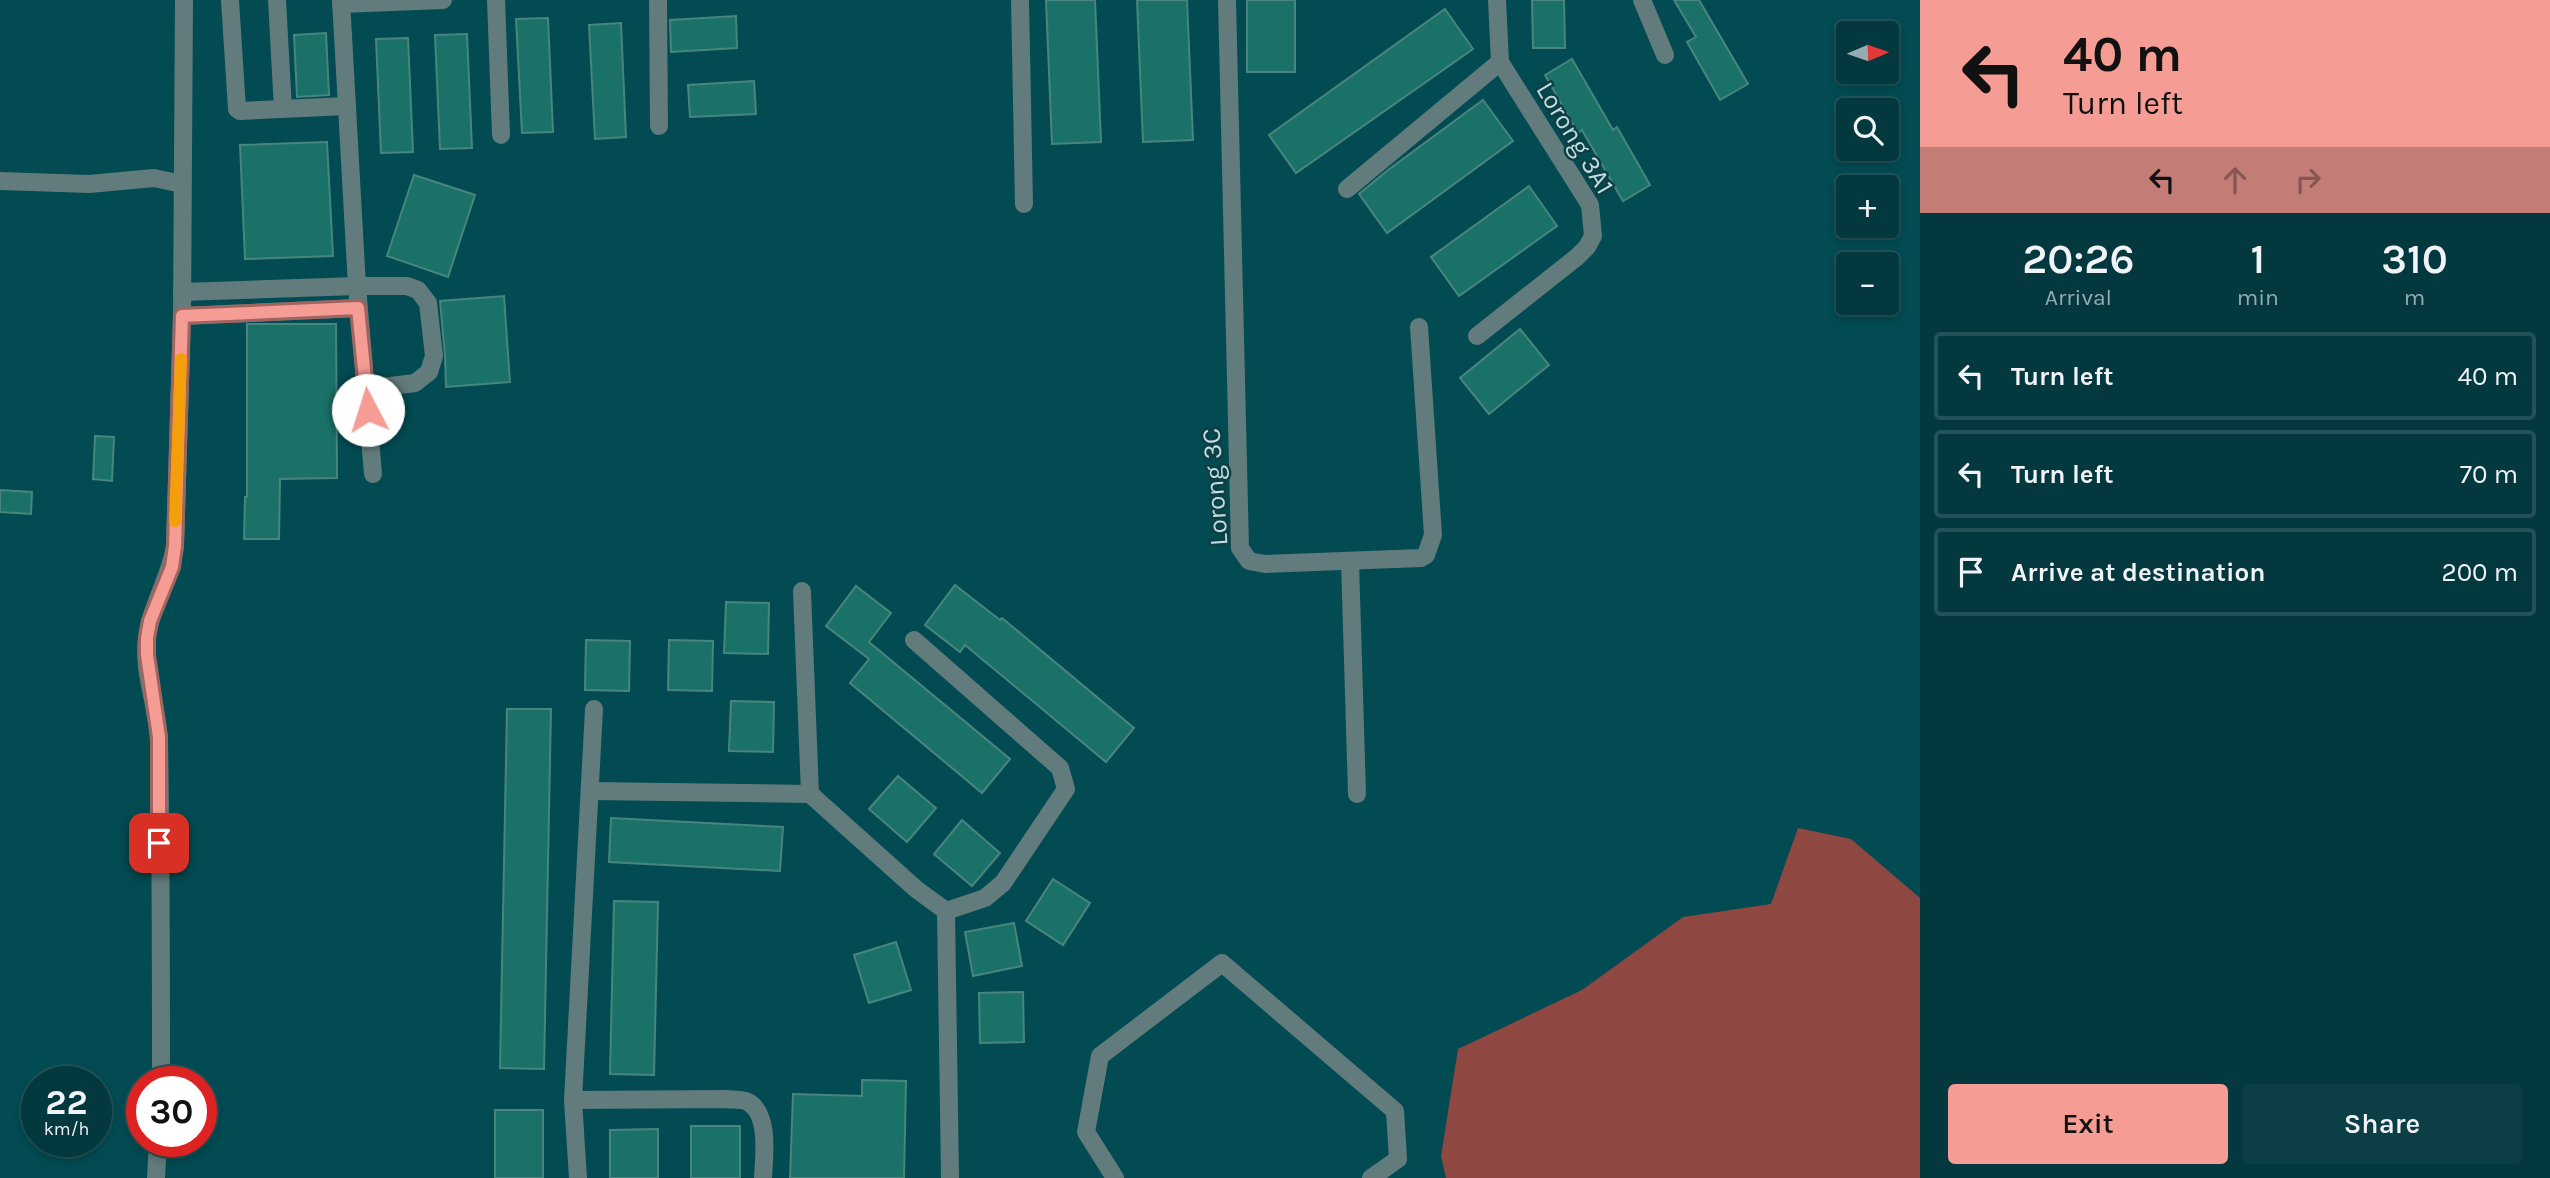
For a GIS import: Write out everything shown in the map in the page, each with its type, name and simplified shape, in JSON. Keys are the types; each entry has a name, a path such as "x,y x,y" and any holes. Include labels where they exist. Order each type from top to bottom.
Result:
{"street":[{"path":"161,1066 159,737 147,638 150,621 172,567 175,546 182,316 184,0"},
{"path":"230,0 237,109 347,106"},
{"path":"277,0 282,109"},
{"path":"373,474 358,308 341,2 443,0"},
{"path":"496,0 501,135"},
{"path":"658,0 659,126"},
{"path":"1020,0 1024,204"},
{"name":"Lorong 3C","path":"1227,0 1240,548 1249,561 1265,564 1421,558 1428,551 1433,535 1419,327"},
{"name":"Lorong 3A1","path":"1477,336 1577,257 1593,236 1590,205 1500,62 1497,0"},
{"path":"1642,0 1665,55"},
{"path":"1347,189 1500,62"},
{"path":"0,181 89,184 155,178 182,184"},
{"path":"182,292 357,286 407,286 418,290 428,303 434,356 429,372 415,383 366,389"},
{"path":"182,316 358,308"},
{"path":"1350,561 1357,794"},
{"path":"802,591 810,794"},
{"path":"914,640 1060,768 1066,789 1003,883 985,898 946,911"},
{"path":"578,1178 573,1100 594,709"},
{"path":"591,791 810,794 916,889 946,911"},
{"path":"946,911 950,1178"},
{"path":"1115,1178 1086,1132 1100,1056 1222,963 1395,1111 1398,1159 1371,1178"},
{"path":"573,1100 726,1099 748,1102 759,1113 765,1133 764,1178"},
{"path":"156,1178 157,1157"}],"shaded area":[{"path":"1798,828 1851,839 1920,898 1920,1178 1446,1178 1441,1156 1458,1049 1582,990 1683,917 1771,904"}],"building":[{"path":"1046,0 1095,0 1101,142 1052,144"},
{"path":"1137,0 1187,0 1193,140 1143,142"},
{"path":"1247,0 1295,0 1295,72 1247,72"},
{"path":"1532,0 1564,0 1565,48 1533,48"},
{"path":"1674,0 1699,0 1748,84 1720,100 1687,42 1696,37"},
{"path":"1445,9 1473,49 1296,173 1269,135"},
{"path":"736,16 737,48 671,52 670,20"},
{"path":"548,18 553,132 522,133 516,19"},
{"path":"621,23 626,137 595,139 589,25"},
{"path":"326,33 329,95 297,97 294,35"},
{"path":"467,34 472,148 440,149 435,35"},
{"path":"408,38 413,152 381,153 376,39"},
{"path":"1572,59 1613,130 1617,127 1650,185 1623,201 1582,130 1578,133 1545,75"},
{"path":"754,81 756,114 690,117 688,85"},
{"path":"1483,100 1513,141 1387,233 1359,194"},
{"path":"327,142 333,256 245,259 240,145"},
{"path":"414,175 475,195 448,277 387,256"},
{"path":"1529,186 1557,226 1459,296 1431,257"},
{"path":"504,296 510,382 446,387 440,301"},
{"path":"247,324 336,324 337,478 280,479 279,539 244,539 247,497"},
{"path":"1520,329 1549,365 1489,414 1460,378"},
{"path":"95,436 114,437 112,481 93,479"},
{"path":"0,490 32,492 31,514 0,512"},
{"path":"955,585 1000,620 1002,618 1134,728 1106,762 965,645 960,652 925,625"},
{"path":"856,586 891,613 869,642 1010,759 982,793 850,683 869,659 826,626"},
{"path":"726,602 769,603 768,654 724,653"},
{"path":"586,640 630,641 629,691 585,690"},
{"path":"669,640 713,641 712,691 668,690"},
{"path":"731,701 774,702 773,752 729,751"},
{"path":"507,709 551,709 544,1069 500,1068"},
{"path":"898,776 936,808 907,842 869,809"},
{"path":"611,818 783,827 780,871 609,862"},
{"path":"962,820 1000,853 972,886 934,854"},
{"path":"1053,879 1090,903 1063,945 1026,921"},
{"path":"614,901 658,902 654,1075 610,1074"},
{"path":"1014,923 1022,966 973,976 965,932"},
{"path":"896,942 911,990 869,1003 854,955"},
{"path":"1023,992 1024,1042 980,1043 979,993"},
{"path":"862,1080 906,1081 904,1178 790,1178 793,1094 862,1096"},
{"path":"495,1110 543,1110 543,1178 495,1178"},
{"path":"691,1126 740,1126 740,1178 691,1178"},
{"path":"658,1129 658,1178 610,1178 610,1130"}],"slow traffic":[{"path":"175,521 181,359"}],"route":[{"path":"159,843 159,737 147,638 150,621 172,567 175,546 182,316 358,308 368,410"}]}
